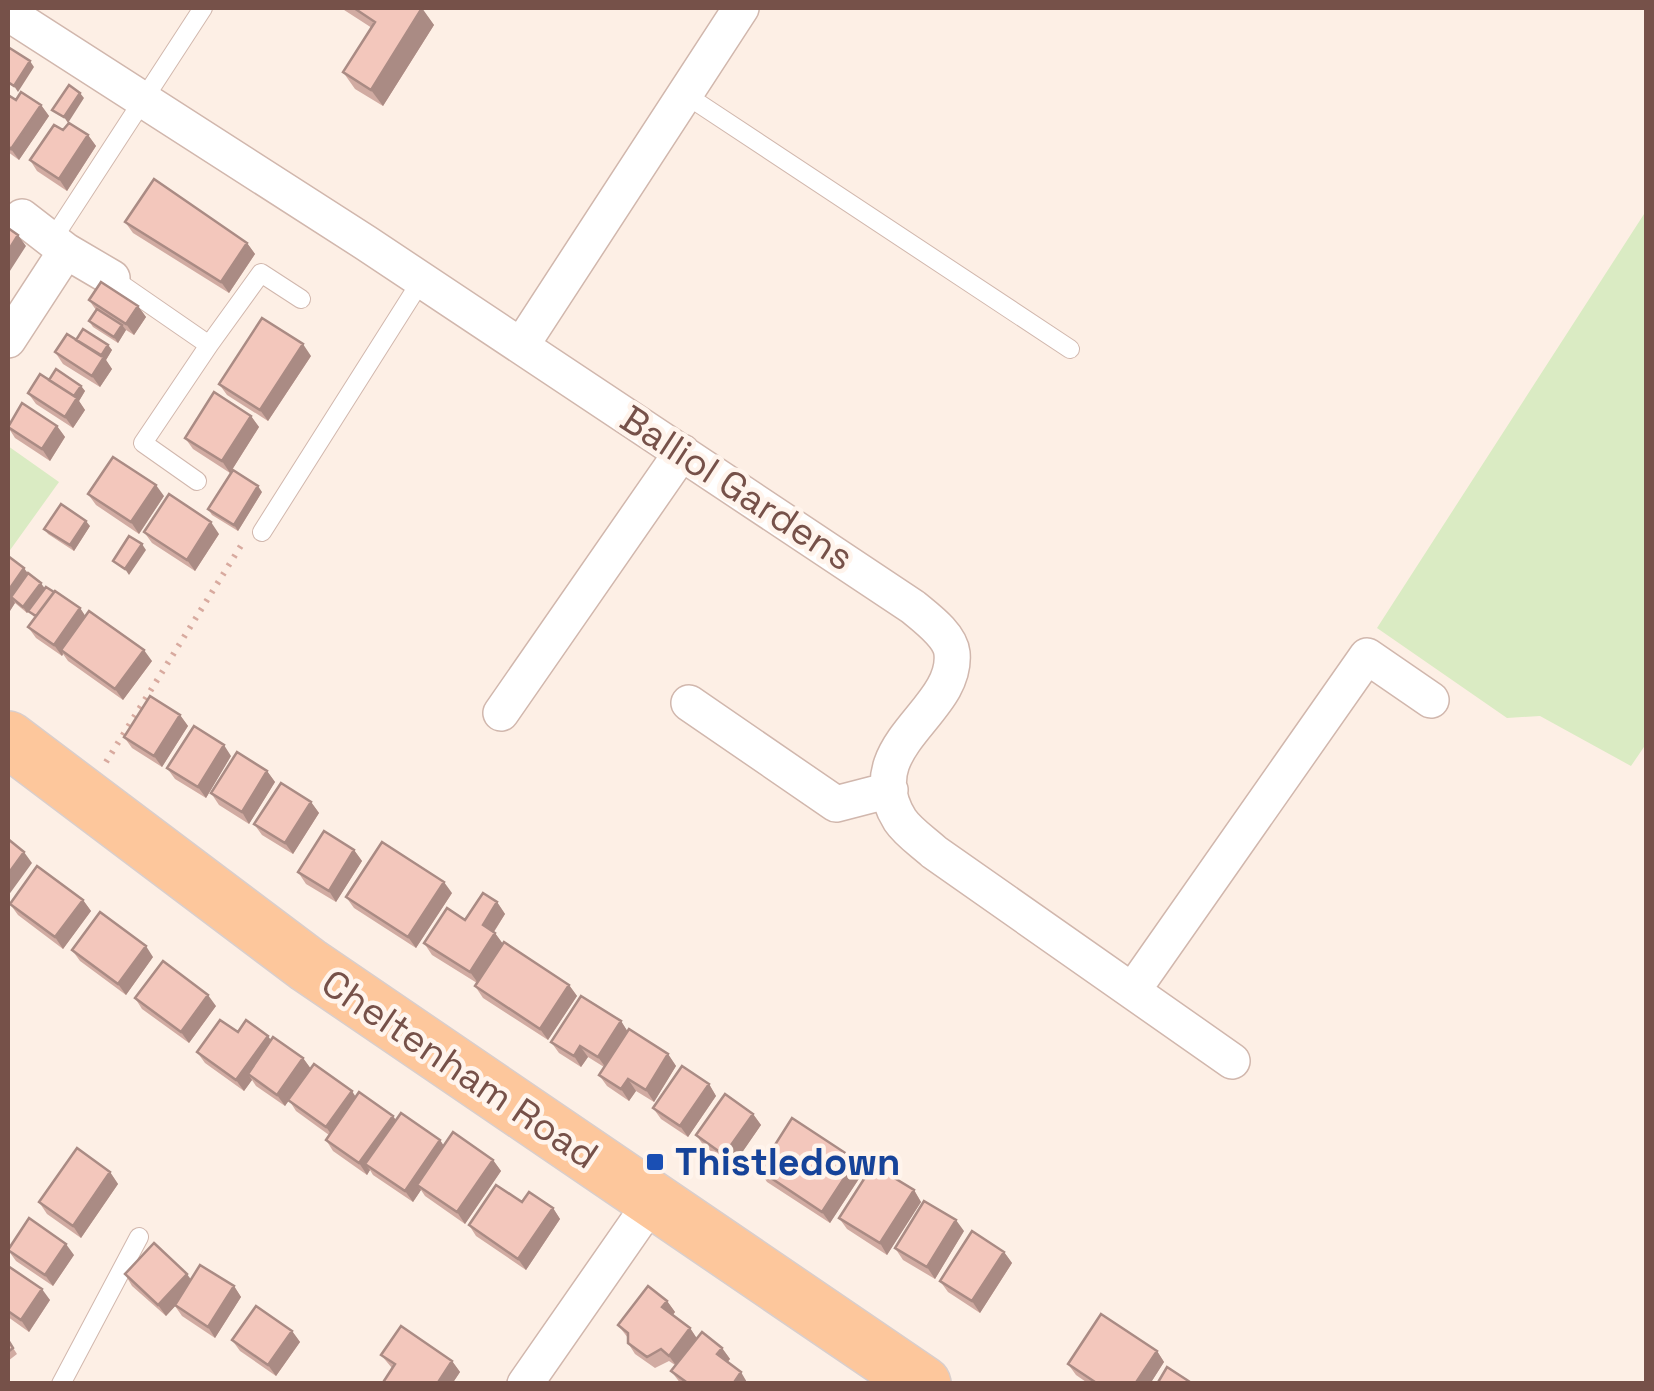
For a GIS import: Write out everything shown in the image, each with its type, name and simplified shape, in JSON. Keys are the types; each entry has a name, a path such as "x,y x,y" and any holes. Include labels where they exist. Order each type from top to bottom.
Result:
{"main road":[{"name":"Cheltenham Road","path":"8,738 308,966 923,1384"}],"street":[{"path":"521,346 741,8"},
{"name":"Balliol Gardens","path":"8,14 869,574 939,630 952,650 948,682 902,739 892,763 890,790"},
{"path":"15,212 59,246 112,278"},
{"path":"8,340 59,246"},
{"path":"501,713 682,452"},
{"path":"1133,990 1367,656 1431,700"},
{"path":"689,703 836,804 890,790 900,820 934,852 1232,1061"},
{"path":"525,1384 653,1200"}],"lane":[{"path":"59,246 204,8"},
{"path":"683,94 1070,349"},
{"path":"197,482 143,443 261,273 301,298"},
{"path":"112,278 209,345"},
{"path":"262,532 421,281"},
{"path":"61,1384 139,1238"}],"path":[{"path":"86,799 179,640 251,531 262,532"}],"green space":[{"path":"1646,211 1646,744 1631,766 1540,716 1507,718 1377,628"},
{"path":"8,446 59,482 8,553"}],"building":[{"path":"354,8 422,8 371,90 343,72 375,22"},
{"path":"8,47 30,61 14,86 8,82"},
{"path":"69,85 80,93 64,117 52,110"},
{"path":"21,92 41,105 11,149 8,95 16,100"},
{"path":"69,123 88,135 59,179 30,160 54,125 63,130"},
{"path":"154,179 247,243 221,282 125,222"},
{"path":"8,228 18,235 8,251"},
{"path":"101,282 138,306 126,324 89,300"},
{"path":"97,309 122,325 114,337 89,321"},
{"path":"262,318 303,344 260,410 219,384"},
{"path":"83,329 108,345 101,356 76,340"},
{"path":"67,334 104,357 92,376 55,352"},
{"path":"56,369 81,386 74,396 49,380"},
{"path":"40,374 77,398 65,417 28,393"},
{"path":"214,392 251,416 222,461 185,438"},
{"path":"22,403 57,426 42,449 8,427"},
{"path":"113,457 156,485 131,522 88,494"},
{"path":"233,470 258,486 234,525 208,509"},
{"path":"169,494 211,522 187,560 144,532"},
{"path":"61,504 86,521 70,545 44,529"},
{"path":"129,536 142,544 125,569 113,561"},
{"path":"8,556 24,568 8,591"},
{"path":"28,573 41,583 23,607 11,597"},
{"path":"46,587 54,592 36,616 28,611"},
{"path":"55,591 80,608 54,645 28,627"},
{"path":"89,611 144,650 115,689 61,650"},
{"path":"150,696 180,715 154,756 124,737"},
{"path":"194,726 224,745 198,787 167,768"},
{"path":"237,752 267,771 242,812 211,793"},
{"path":"281,783 311,802 285,843 254,824"},
{"path":"324,831 354,850 329,891 298,872"},
{"path":"8,839 24,852 8,874"},
{"path":"382,842 444,882 408,937 346,897"},
{"path":"37,866 83,900 55,937 10,904"},
{"path":"483,893 497,902 483,925 495,933 470,972 424,943 447,908 465,920"},
{"path":"100,912 146,946 118,984 72,950"},
{"path":"504,942 569,985 540,1029 475,986"},
{"path":"163,961 208,995 181,1032 135,998"},
{"path":"581,996 621,1021 598,1057 580,1046 574,1056 551,1042"},
{"path":"220,1020 238,1032 246,1020 268,1036 236,1080 197,1052"},
{"path":"629,1029 668,1054 646,1090 628,1079 621,1089 599,1075"},
{"path":"273,1037 303,1058 277,1095 248,1074"},
{"path":"314,1064 352,1091 326,1127 288,1100"},
{"path":"682,1066 709,1084 680,1126 653,1108"},
{"path":"359,1092 393,1116 359,1163 326,1140"},
{"path":"725,1094 753,1114 724,1155 696,1135"},
{"path":"401,1113 440,1140 405,1191 365,1164"},
{"path":"792,1118 856,1160 822,1212 759,1170"},
{"path":"453,1132 493,1160 457,1212 417,1185"},
{"path":"77,1148 110,1172 73,1226 39,1202"},
{"path":"873,1165 914,1190 880,1243 839,1218"},
{"path":"496,1185 522,1202 529,1192 553,1208 518,1259 469,1225"},
{"path":"924,1201 956,1220 927,1267 895,1248"},
{"path":"29,1218 66,1244 45,1275 8,1250"},
{"path":"972,1231 1004,1252 972,1301 940,1281"},
{"path":"154,1243 187,1274 158,1305 125,1274"},
{"path":"200,1265 234,1286 208,1327 175,1305"},
{"path":"8,1266 42,1289 21,1320 8,1311"},
{"path":"648,1286 667,1301 662,1307 690,1328 669,1356 661,1349 647,1357 628,1343 628,1333 618,1325"},
{"path":"256,1306 292,1331 268,1365 232,1340"},
{"path":"1101,1314 1157,1351 1135,1384 1098,1384 1068,1364"},
{"path":"401,1326 452,1361 437,1384 382,1384 395,1364 381,1355"},
{"path":"702,1332 722,1348 717,1354 741,1372 733,1384 689,1384 671,1371"},
{"path":"1167,1367 1193,1384 1157,1384"}],"place":[{"name":"Thistledown","path":"655,1162"}]}
